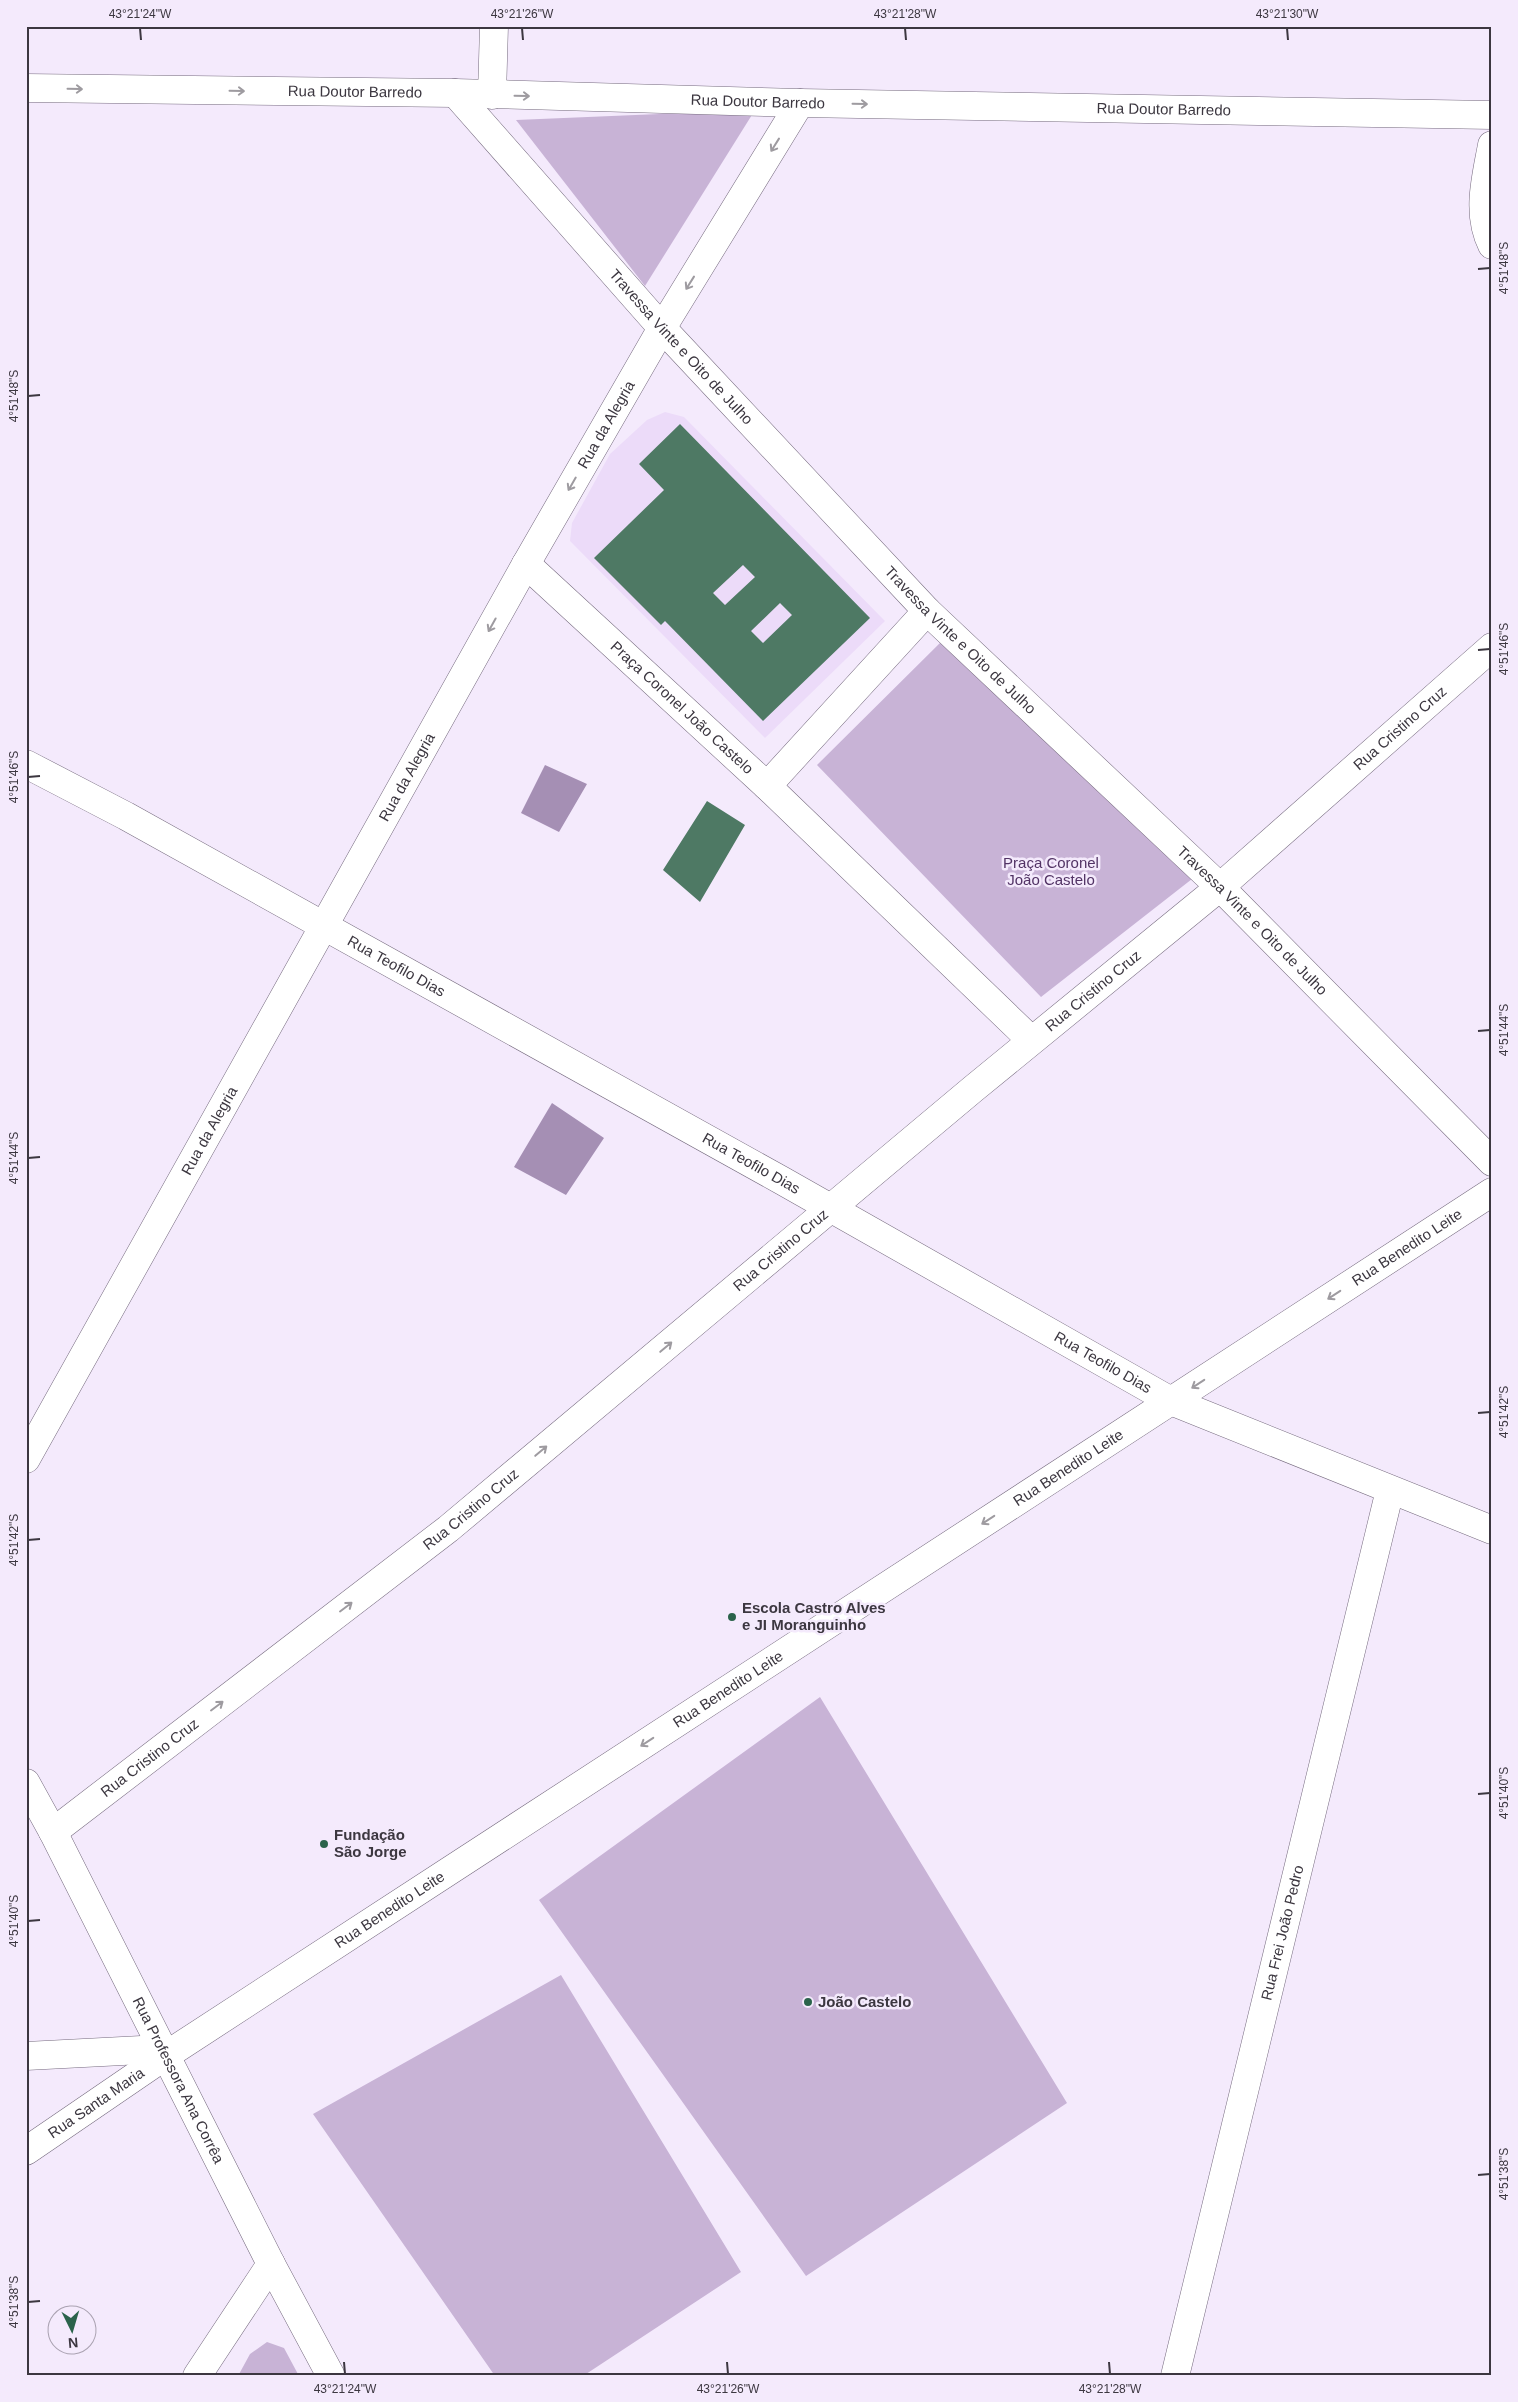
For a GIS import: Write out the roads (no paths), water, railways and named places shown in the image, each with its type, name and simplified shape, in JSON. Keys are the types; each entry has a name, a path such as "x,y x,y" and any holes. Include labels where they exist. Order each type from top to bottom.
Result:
{"street":[{"path":"492,95 494,26"},
{"name":"Rua Doutor Barredo","path":"26,88 455,93 800,103 1492,115"},
{"name":"Travessa Vinte e Oito de Julho","path":"455,93 662,328 927,611 1220,887 1492,1162"},
{"name":"Rua da Alegria","path":"26,1459 322,925 526,564 662,328 800,103"},
{"path":"1492,145 1482,205 1487,235 1492,245"},
{"name":"Praça Coronel João Castelo","path":"526,564 768,786 1032,1040"},
{"path":"768,786 927,611"},
{"name":"Rua Cristino Cruz","path":"53,1832 448,1530 1032,1040 1220,887 1492,647"},
{"name":"Rua Teofilo Dias","path":"26,764 322,925 1171,1401 1492,1530"},
{"name":"Rua Benedito Leite","path":"163,2052 1492,1192"},
{"name":"Rua Frei João Pedro","path":"1175,2376 1390,1490"},
{"name":"Rua Professora Ana Corrêa","path":"26,1783 53,1832 271,2264 331,2376"},
{"path":"26,2056 163,2052"},
{"name":"Rua Santa Maria","path":"26,2150 163,2052"},
{"path":"197,2376 271,2264"}],"place":[{"name":"Escola Castro Alves e JI Moranguinho","path":"732,1617"},
{"name":"Fundação São Jorge","path":"324,1844"},
{"name":"João Castelo","path":"808,2002"}]}
